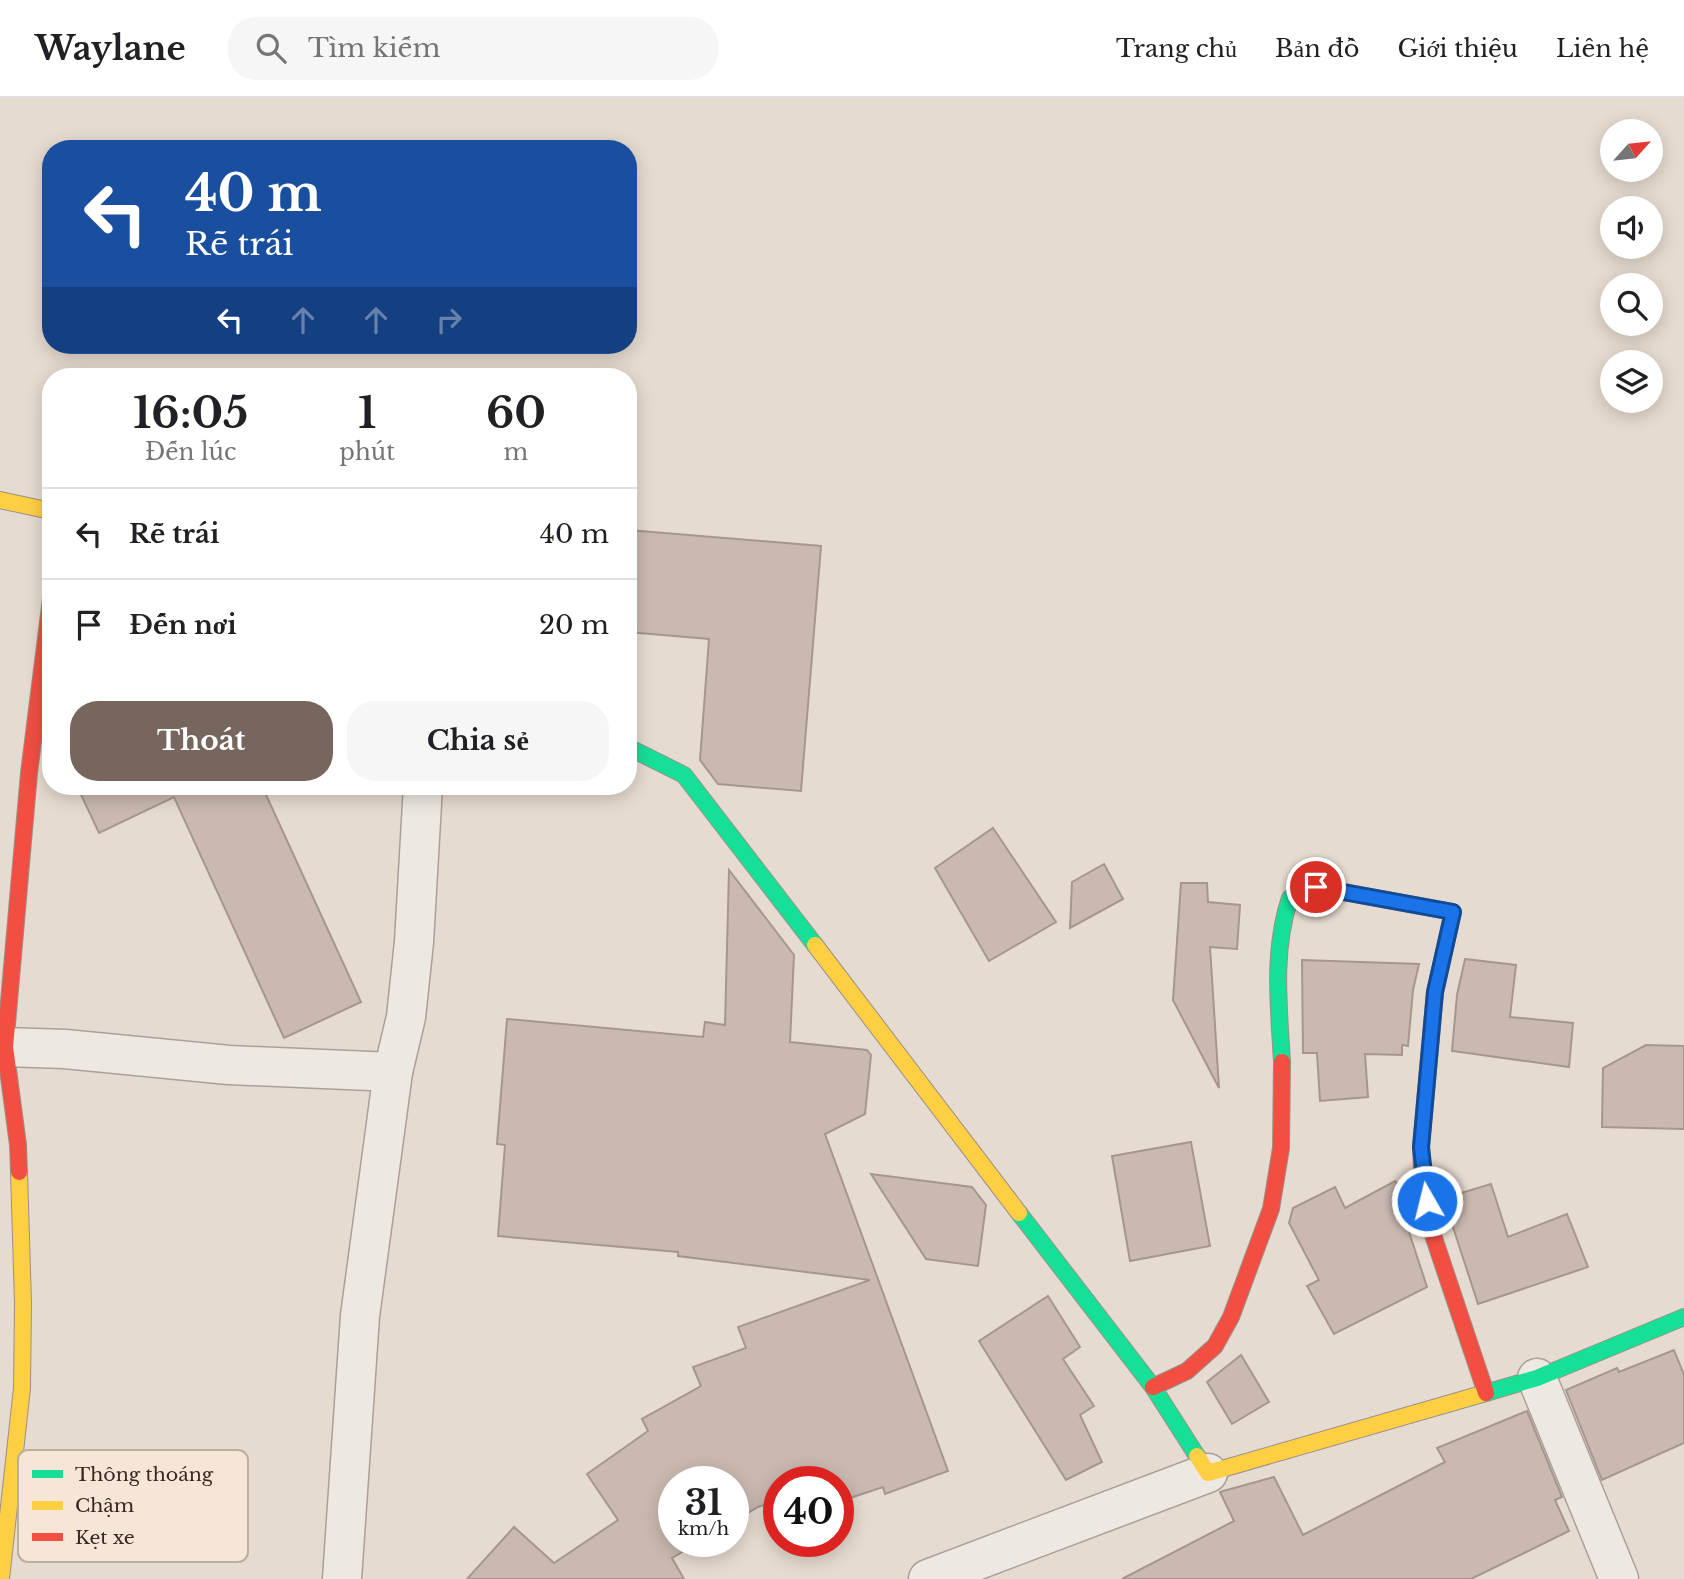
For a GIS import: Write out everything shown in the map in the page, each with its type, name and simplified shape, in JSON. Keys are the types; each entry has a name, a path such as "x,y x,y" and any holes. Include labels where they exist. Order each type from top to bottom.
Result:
{"street":[{"path":"0,500 42,509"},
{"path":"1,1579 22,1388 23,1303 18,1145 2,1047 42,670"},
{"path":"637,752 684,775 1153,1387 1208,1473"},
{"path":"342,1579 360,1315 393,1072 406,1017 414,942 422,795"},
{"path":"1153,1387 1187,1371 1215,1346 1231,1317 1271,1209 1282,1136 1283,1090 1278,973 1283,919 1290,898 1316,887 1453,912 1435,992 1421,1147 1422,1174 1431,1228 1486,1393"},
{"path":"2,1047 65,1049 229,1065 393,1072"},
{"path":"928,1579 1208,1473 1537,1378 1684,1317"},
{"path":"1537,1378 1619,1579"}],"building":[{"path":"637,531 821,546 801,791 718,784 700,760 709,639 637,633"},
{"path":"81,795 266,795 361,1002 284,1038 174,797 99,833"},
{"path":"993,828 1056,922 989,961 935,868"},
{"path":"1104,864 1123,899 1070,928 1072,882"},
{"path":"729,870 794,955 790,1042 867,1050 871,1055 865,1114 825,1134 948,1471 885,1494 883,1487 854,1497 854,1466 763,1466 763,1505 749,1512 749,1466 658,1466 658,1557 674,1557 684,1579 467,1579 514,1527 554,1563 618,1520 587,1474 648,1431 642,1419 701,1386 693,1367 746,1348 738,1327 870,1280 678,1256 678,1252 498,1236 505,1145 497,1144 507,1019 703,1037 705,1022 725,1025"},
{"path":"1181,883 1207,883 1208,902 1240,905 1237,949 1210,947 1219,1088 1173,1000"},
{"path":"1465,959 1516,965 1510,1017 1573,1023 1569,1067 1452,1051 1457,995"},
{"path":"1302,960 1419,964 1413,990 1408,1046 1402,1045 1402,1055 1365,1054 1368,1097 1320,1101 1317,1053 1303,1053"},
{"path":"1646,1045 1684,1046 1684,1129 1602,1127 1603,1068"},
{"path":"1191,1142 1210,1246 1130,1261 1112,1156"},
{"path":"871,1174 972,1187 986,1205 978,1266 926,1259"},
{"path":"1395,1181 1404,1198 1410,1235 1427,1287 1334,1334 1307,1286 1319,1280 1289,1223 1293,1208 1335,1187 1345,1208"},
{"path":"1491,1184 1508,1237 1567,1214 1588,1267 1478,1304 1452,1224 1448,1197"},
{"path":"1048,1296 1080,1347 1063,1359 1094,1406 1080,1415 1102,1462 1066,1480 979,1341"},
{"path":"1674,1350 1684,1375 1684,1443 1602,1480 1566,1390 1617,1368 1619,1372"},
{"path":"1241,1355 1269,1402 1232,1424 1207,1382"},
{"path":"1527,1411 1562,1497 1555,1500 1569,1531 1471,1579 1122,1579 1234,1521 1220,1492 1274,1477 1303,1535 1445,1462 1437,1448"}],"traffic: fast":[{"path":"637,752 684,775 815,945"},
{"path":"1282,1062 1278,1000 1279,959 1284,918 1290,898 1316,887 1442,910"},
{"path":"1019,1213 1153,1387 1197,1456"},
{"path":"1482,1394 1537,1378 1684,1317"}],"traffic: slow":[{"path":"0,500 42,509"},
{"path":"815,945 1019,1213"},
{"path":"1,1579 22,1388 23,1303 19,1172"},
{"path":"1197,1456 1208,1473 1482,1394"}],"traffic: jam":[{"path":"19,1172 5,1047 29,773 42,670"},
{"path":"1442,910 1453,912 1435,992 1421,1147 1422,1173 1431,1229 1486,1393"},
{"path":"1153,1387 1187,1371 1215,1346 1231,1317 1271,1209 1281,1148 1282,1062"}],"route":[{"path":"1316,887 1453,912 1435,992 1421,1147 1427,1201"}]}
